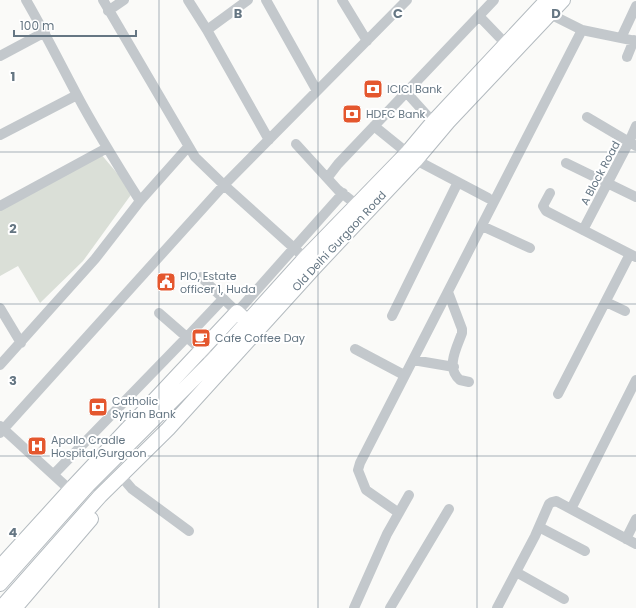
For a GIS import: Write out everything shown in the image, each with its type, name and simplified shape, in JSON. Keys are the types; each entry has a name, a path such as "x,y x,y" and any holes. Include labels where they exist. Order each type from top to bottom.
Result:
{"main road":[{"name":"Old Delhi Gurgaon Road","path":"0,584 88,485 213,360 315,267 412,156 433,122 507,45 547,0"},
{"name":"Old Delhi Gurgaon Road","path":"1,608 100,496 168,429 305,258 357,205 448,122 563,0"},
{"path":"0,567 237,312 252,326"},
{"path":"15,608 98,512 117,478"}],"street":[{"path":"26,0 107,148 140,201"},
{"path":"103,0 108,11 195,157 305,258"},
{"path":"108,11 124,0"},
{"path":"188,0 207,30 269,140"},
{"path":"207,30 248,0"},
{"path":"266,0 317,91"},
{"path":"342,0 367,41"},
{"path":"70,490 54,474 1,429 224,185 407,0"},
{"path":"328,177 338,164 494,0"},
{"path":"620,38 636,6"},
{"path":"550,14 582,30 635,41 627,57"},
{"path":"479,16 507,45"},
{"path":"399,513 366,490 358,470 360,463 582,30"},
{"path":"0,56 44,32"},
{"path":"406,92 433,122"},
{"path":"0,135 77,95"},
{"path":"587,117 633,144"},
{"path":"374,126 412,156 488,198"},
{"name":"A Block Road","path":"583,230 608,183 633,144 636,126"},
{"path":"296,144 328,177 338,190 357,205"},
{"path":"0,365 95,259 140,201 188,147"},
{"path":"0,206 107,148"},
{"path":"566,163 636,197"},
{"path":"392,316 458,182"},
{"path":"201,277 237,312 343,193"},
{"path":"550,193 543,206 543,209 633,255 606,302 558,394"},
{"path":"482,226 530,248"},
{"path":"448,292 462,329 462,333 454,354 454,366 457,378 469,382"},
{"path":"54,474 223,299"},
{"path":"606,302 625,311"},
{"path":"0,308 21,343"},
{"path":"159,313 213,360"},
{"path":"355,349 404,376"},
{"path":"412,360 454,366"},
{"path":"571,509 632,396 636,380"},
{"path":"117,478 189,531"},
{"path":"354,608 388,534 409,495"},
{"path":"497,608 539,527 549,504 552,502 556,501 636,544"},
{"path":"390,608 449,509"},
{"path":"626,538 636,519"},
{"path":"539,527 585,551"},
{"path":"516,572 564,599"}],"shaded area":[{"path":"100,153 133,192 83,261 40,303 18,266 0,276 0,206"}],"place":[{"name":"ICICI Bank","path":"373,89"},
{"name":"HDFC Bank","path":"352,114"},
{"name":"PIO, Estate officer 1, Huda","path":"166,282"},
{"name":"Cafe Coffee Day","path":"201,338"},
{"name":"Catholic Syrian Bank","path":"98,407"},
{"name":"Apollo Cradle Hospital,Gurgaon","path":"37,446"}]}
